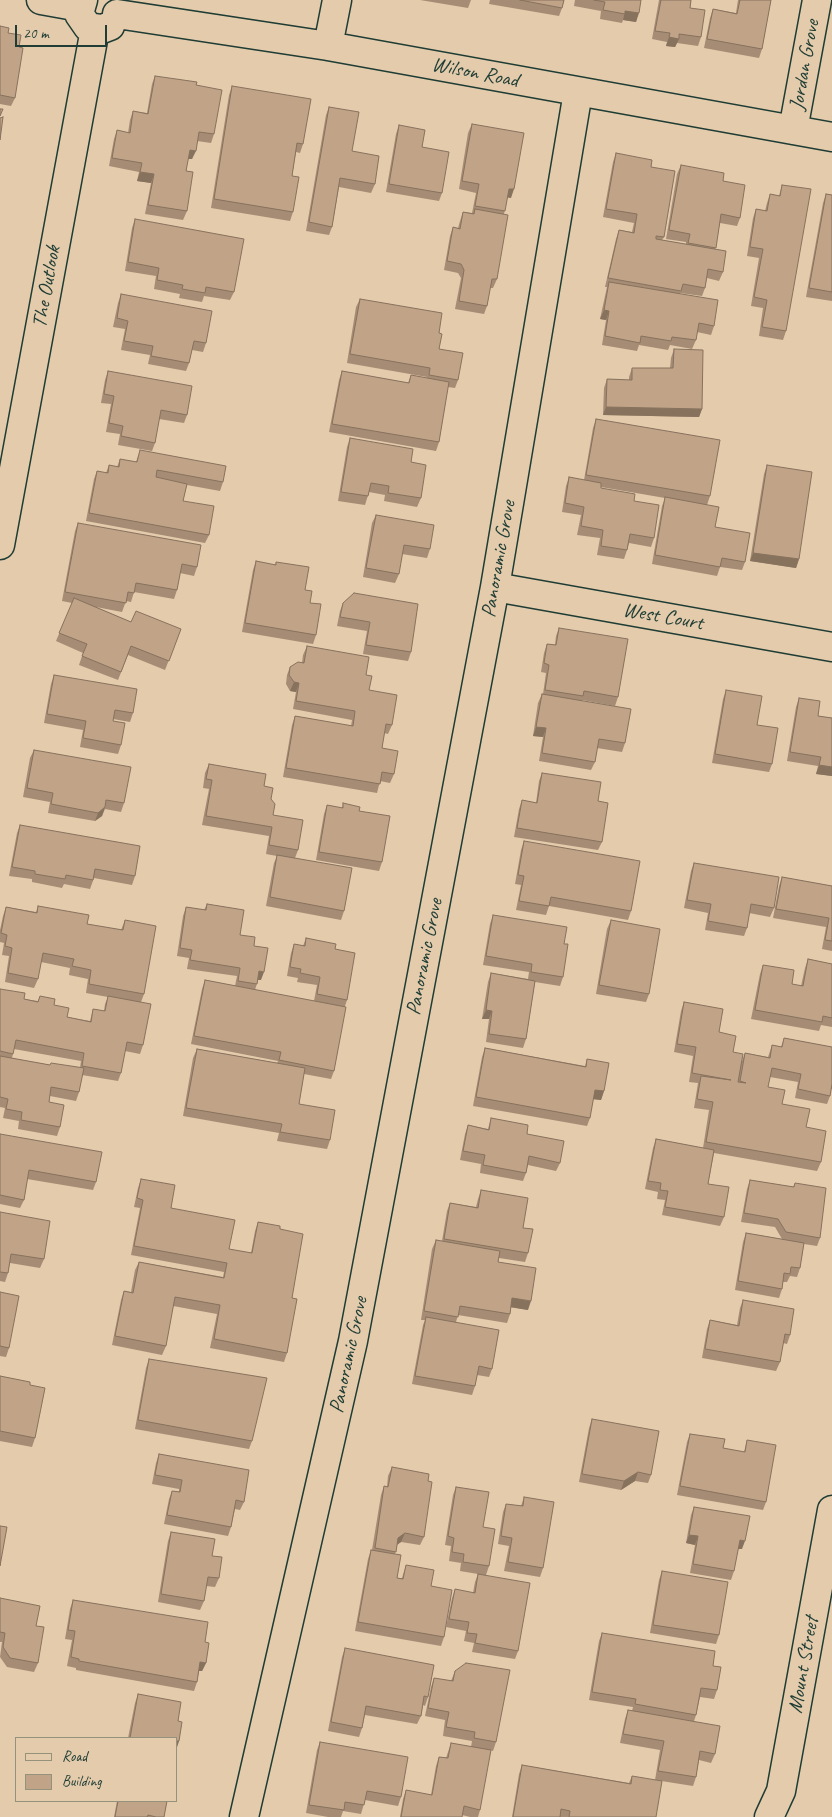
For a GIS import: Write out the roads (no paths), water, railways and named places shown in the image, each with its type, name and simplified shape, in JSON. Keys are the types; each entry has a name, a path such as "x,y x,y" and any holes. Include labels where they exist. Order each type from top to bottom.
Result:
{"street":[{"path":"41,0 81,4 82,21 95,29 108,27 115,20 115,7"},
{"path":"328,46 337,0"},
{"name":"Jordan Grove","path":"793,130 817,0"},
{"name":"Wilson Road","path":"115,7 832,137"},
{"name":"The Outlook","path":"0,545 95,29"},
{"name":"Panoramic Grove","path":"244,1817 353,1341 495,587 578,92"},
{"name":"West Court","path":"495,587 832,647"},
{"name":"Mount Street","path":"769,1817 781,1791 832,1510"}]}
